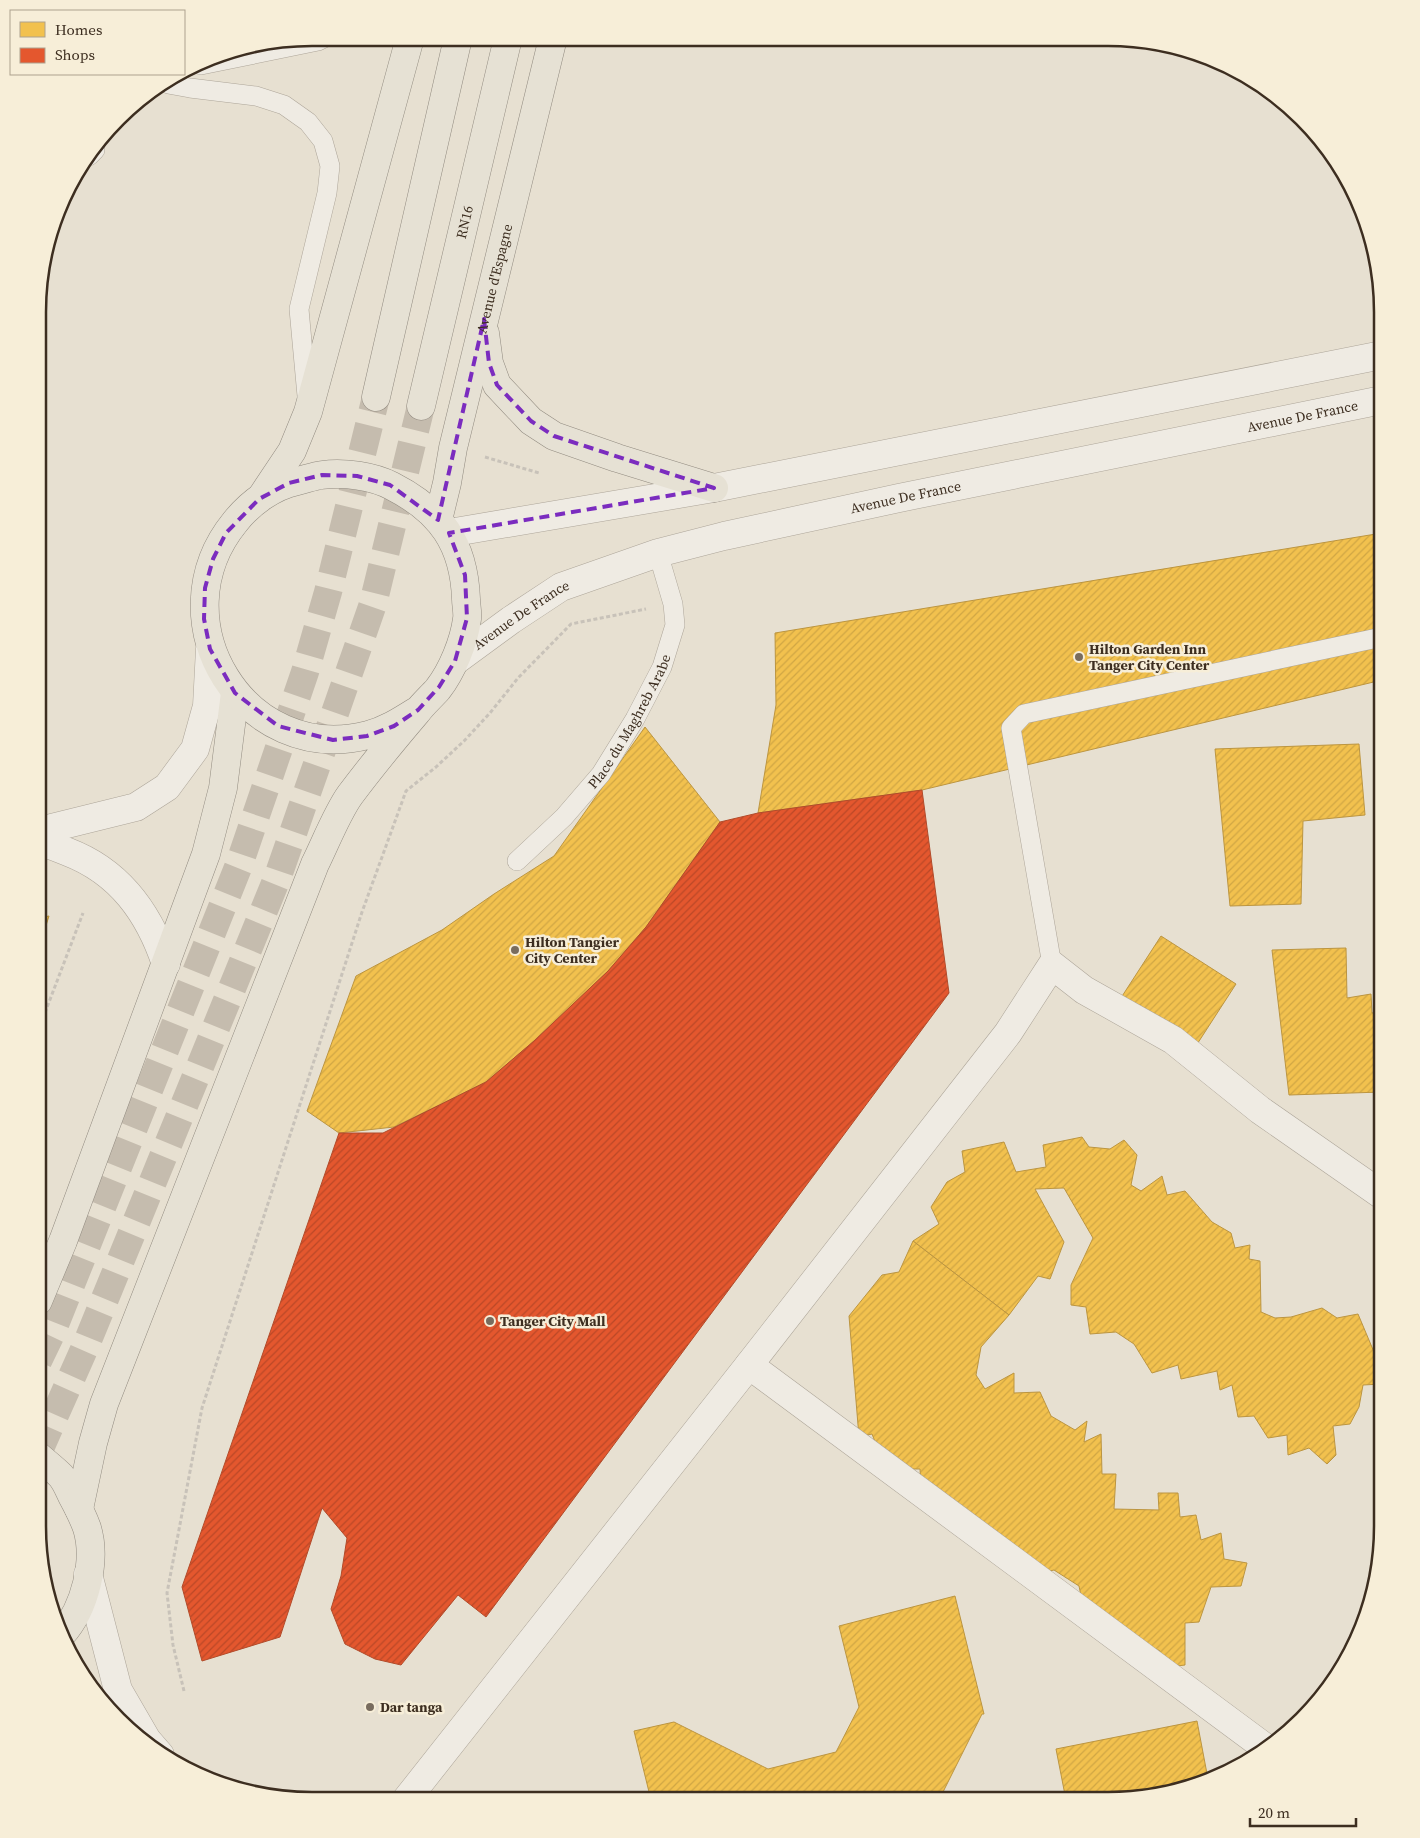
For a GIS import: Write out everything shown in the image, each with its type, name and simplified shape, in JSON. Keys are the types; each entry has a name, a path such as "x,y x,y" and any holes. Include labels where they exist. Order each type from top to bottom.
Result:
{"main road":[{"path":"259,499 292,451 308,412 408,46"},
{"path":"376,397 456,46"},
{"name":"RN16","path":"421,406 506,46"},
{"name":"Avenue d'Espagne","path":"444,526 447,483 453,448 551,46"},
{"path":"484,319 489,363 497,385 531,421 554,436 714,488"},
{"path":"79,1509 93,1443 104,1404 315,864 348,798 418,710 439,687 455,661 467,618 465,575 444,526 419,502 390,485 357,476 322,475 289,482 259,499 243,513 226,533 213,559 205,588 204,619 210,648 235,692 254,712 278,726 305,736 333,740 367,736 394,726 418,710"},
{"path":"46,1282 63,1241 206,854 220,798 235,692"},
{"path":"46,1463 62,1477 79,1509 87,1530 90,1552 88,1574 81,1602 66,1629"}],"street":[{"path":"444,526 714,488 1374,357"},
{"name":"Avenue De France","path":"455,661 511,620 562,587 658,553 724,536 899,498 1374,402"},
{"path":"46,828 136,807 167,787 194,749 207,706 210,648"},
{"path":"46,843 81,857 118,884 130,896 146,916 158,939 166,964"},
{"path":"412,1792 1008,1033 1052,965 1084,990 1173,1040 1260,1110 1374,1189"},
{"path":"749,1365 1260,1744"},
{"path":"88,1574 118,1690 141,1729"}],"lane":[{"path":"226,60 290,47"},
{"path":"174,85 256,96 284,105 308,122 323,141 330,166 327,194 299,310 308,412"},
{"name":"Place du Maghreb Arabe","path":"517,861 564,816 601,774 635,719 662,667 675,625 674,604 658,553"},
{"path":"1052,965 1011,728 1024,714 1374,638"}],"path":[{"path":"453,448 539,473"},
{"path":"184,1691 173,1645 167,1593 202,1408 362,912 406,791 464,741 490,713 518,678 571,624 674,604"},
{"path":"46,1010 83,913"}],"highlighted area":[{"path":"484,319 489,363 497,385 531,421 554,436 714,488 449,533 465,575 467,618 455,661 439,687 418,710 394,726 367,736 333,740 278,726 235,693 210,649 204,619 205,588 213,559 226,533 259,499 289,483 322,475 357,476 390,485 438,520"}],"building: Homes":[{"name":"Hilton Garden Inn Tanger City Center","path":"1374,534 1374,682 922,790 758,813 776,705 775,633"},
{"name":"Hilton Tangier City Center","path":"645,727 720,822 646,927 608,971 534,1041 486,1082 394,1127 339,1133 307,1111 356,976 442,930 554,856"},
{"path":"1359,744 1365,815 1303,821 1301,904 1230,906 1215,749"},
{"path":"1161,936 1236,984 1192,1052 1117,1004"},
{"path":"1346,948 1347,998 1371,994 1372,1013 1374,1013 1374,1092 1289,1095 1272,950"},
{"path":"1082,1137 1089,1147 1110,1149 1124,1140 1137,1155 1131,1185 1141,1191 1162,1176 1167,1195 1185,1191 1212,1222 1231,1233 1235,1248 1250,1245 1249,1259 1260,1261 1261,1312 1275,1318 1291,1317 1322,1308 1337,1318 1358,1314 1374,1352 1374,1384 1363,1385 1359,1407 1350,1424 1333,1426 1336,1455 1327,1464 1309,1448 1288,1455 1287,1435 1268,1438 1254,1416 1238,1417 1232,1385 1220,1390 1217,1371 1181,1379 1178,1365 1152,1373 1134,1344 1116,1332 1090,1334 1086,1307 1071,1305 1071,1285 1093,1238 1064,1188 1035,1189 1064,1242 1050,1279 1038,1276 1009,1315 913,1241 939,1224 931,1207 947,1182 965,1172 962,1151 1004,1142 1016,1172 1046,1167 1043,1145"},
{"path":"913,1241 1009,1315 981,1347 976,1375 985,1389 1014,1373 1014,1393 1040,1392 1051,1416 1075,1430 1087,1421 1084,1442 1101,1434 1102,1474 1116,1474 1114,1509 1159,1510 1158,1493 1178,1493 1180,1517 1196,1515 1201,1540 1221,1533 1224,1559 1247,1563 1241,1586 1211,1587 1199,1622 1185,1623 1185,1665 1169,1667 1159,1650 1140,1652 1086,1620 1079,1586 1054,1570 1024,1577 922,1506 920,1469 906,1469 884,1464 872,1434 859,1437 849,1316 882,1275 899,1272"},
{"path":"955,1596 984,1714 982,1714 943,1792 649,1792 634,1731 674,1722 768,1769 836,1752 859,1707 839,1626"},
{"path":"1197,1721 1207,1773 1160,1787 1108,1792 1064,1792 1056,1749"}],"building: Shops":[{"name":"Tanger City Mall","path":"922,790 949,993 486,1617 458,1595 401,1665 375,1659 345,1644 331,1609 341,1576 347,1538 322,1508 280,1637 202,1661 182,1587 339,1133 383,1133 486,1082 534,1041 608,971 646,927 720,822 758,813"}],"tunnel":[{"path":"46,1344 239,865 305,672 328,592 376,397"},
{"path":"46,1435 86,1345 278,876 373,604 421,406"}],"place":[{"name":"Hilton Garden Inn Tanger City Center","path":"1079,657"},
{"name":"Hilton Tangier City Center","path":"515,950"},
{"name":"Tanger City Mall","path":"490,1321"},
{"name":"Dar tanga","path":"370,1707"}]}
